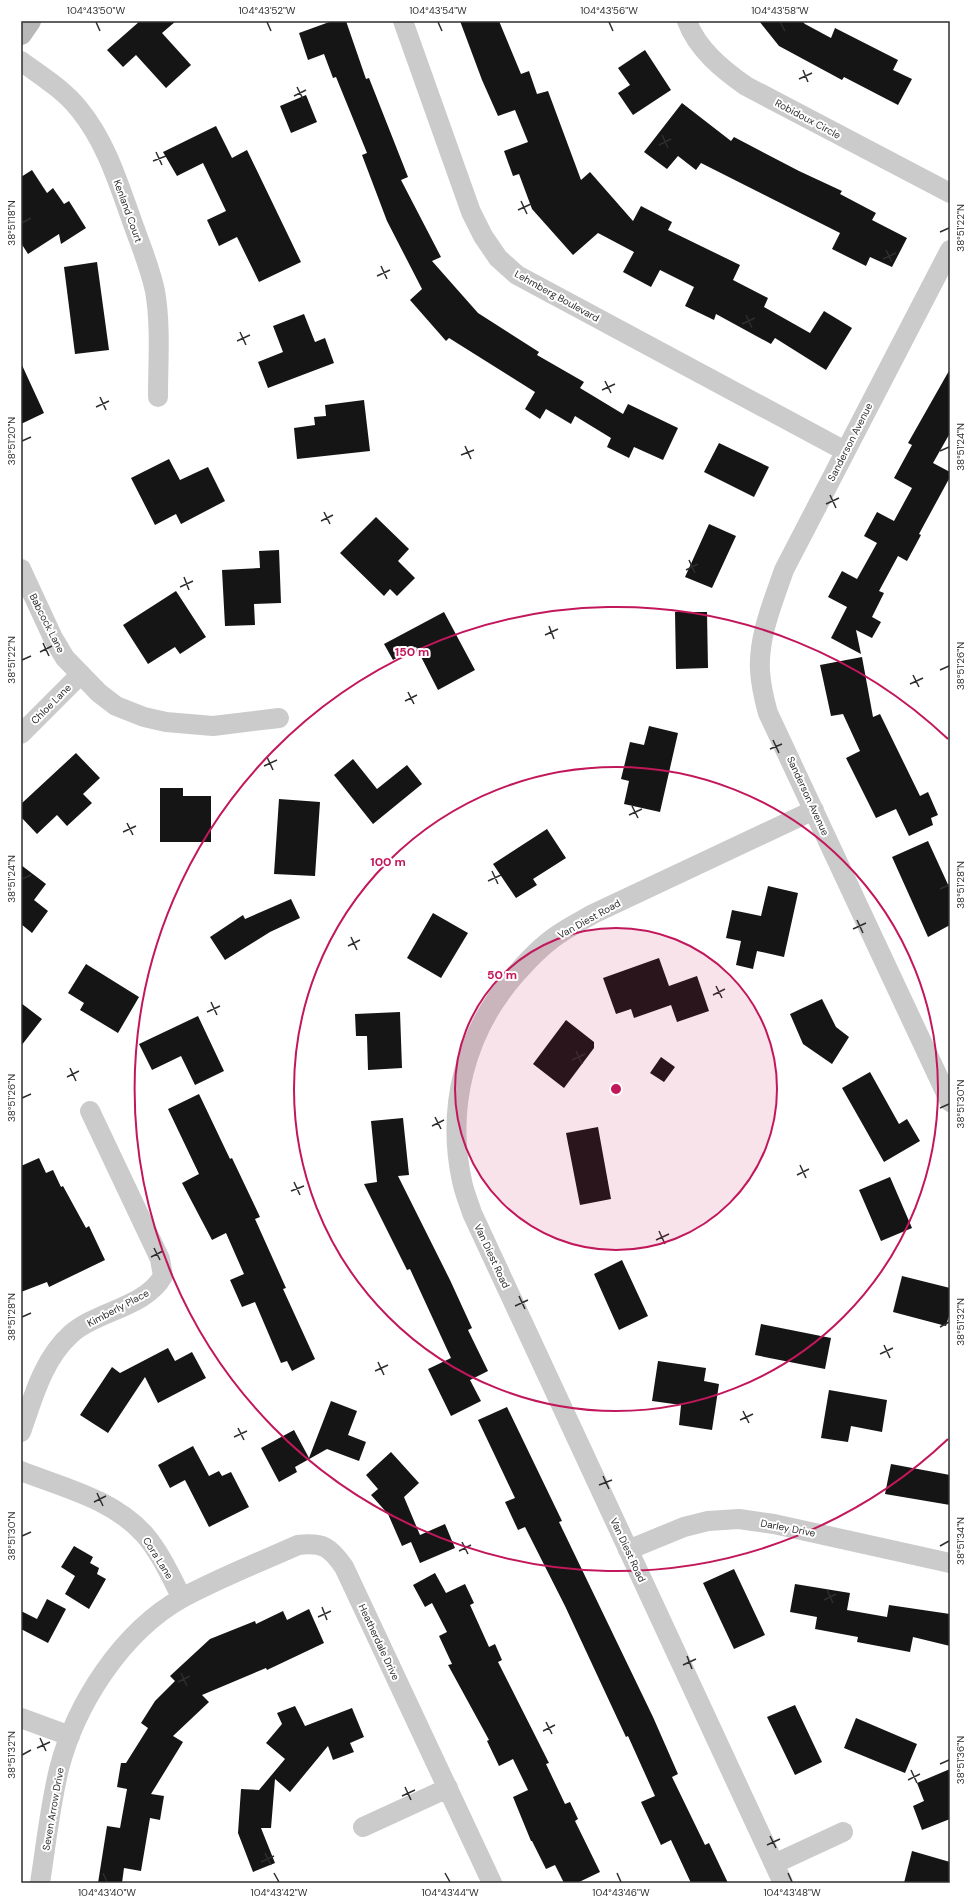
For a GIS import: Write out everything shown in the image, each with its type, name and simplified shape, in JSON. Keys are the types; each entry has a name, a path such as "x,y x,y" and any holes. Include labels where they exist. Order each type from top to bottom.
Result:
{"main road":[{"path":"21,34 30,21"}],"street":[{"name":"Lehmberg Boulevard","path":"403,21 471,212 483,236 498,258 517,275 845,451"},
{"name":"Robidoux Circle","path":"687,21 703,48 722,69 746,86 950,193"},
{"name":"Kenland Court","path":"21,60 59,89 78,108 94,129 106,152 149,269 155,292 158,336 158,397"},
{"name":"Sanderson Avenue","path":"950,250 784,570 770,609 762,647 760,670 762,691 768,713 950,1102"},
{"name":"Babcock Lane","path":"21,569 53,638 65,658 99,693 116,706 144,717 166,722 213,726 279,718"},
{"name":"Chloe Lane","path":"21,734 81,674"},
{"name":"Van Diest Road","path":"783,1883 472,1213 462,1182 457,1149 460,1084 469,1050 484,1019 502,989 529,958 558,934 593,914 814,810"},
{"name":"Kimberly Place","path":"21,1432 40,1378 54,1354 71,1334 94,1320 146,1294 158,1286 163,1276 160,1259 90,1111"},
{"name":"Cora Lane","path":"21,1471 104,1503 126,1517 145,1536 159,1556 182,1598"},
{"name":"Darley Drive","path":"628,1550 684,1527 708,1521 738,1519 774,1524 950,1563"},
{"name":"Heatherdale Drive","path":"182,1598 298,1545 314,1543 325,1547 335,1554 344,1567 492,1883"},
{"name":"Seven Arrow Drive","path":"40,1883 60,1769 70,1736 81,1712 109,1665 130,1640 154,1617 182,1598"},
{"path":"21,1718 70,1736"},
{"path":"363,1827 448,1788"},
{"path":"774,1864 843,1832"}],"building":[{"path":"140,21 176,21 162,33 191,65 166,88 136,55 123,67 107,50"},
{"path":"332,21 346,21 366,79 369,78 408,177 401,180 441,257 432,261 478,313 539,352 537,355 584,382 580,388 623,414 628,404 678,428 663,460 634,447 629,458 607,447 611,438 575,416 571,424 546,409 540,419 525,409 535,392 449,338 446,341 410,300 422,289 387,221 362,155 367,153 336,77 333,78 324,54 308,60 299,33"},
{"path":"460,21 499,21 521,74 529,71 537,94 548,91 581,180 590,172 633,221 641,206 672,222 668,230 740,265 733,280 768,298 764,307 810,333 824,311 852,328 826,370 775,338 771,344 716,314 714,320 685,306 694,287 660,270 651,287 623,272 634,252 598,233 573,255 532,209 519,174 513,176 504,151 528,142 515,110 498,116 482,80"},
{"path":"759,21 802,21 831,38 835,28 898,60 893,70 912,79 898,105 844,77 842,80 779,46"},
{"path":"645,50 671,90 633,115 618,93 630,85 618,68"},
{"path":"306,95 317,122 291,133 280,106"},
{"path":"682,103 731,141 734,137 799,171 842,191 840,194 876,213 872,220 907,238 892,267 870,257 866,266 832,249 840,233 701,163 696,170 678,156 667,169 644,152"},
{"path":"216,126 232,158 247,150 301,262 259,282 237,237 219,246 207,220 226,211 203,163 177,176 163,152"},
{"path":"32,170 47,193 53,188 64,204 69,201 86,228 61,244 59,234 28,254 21,243 21,177"},
{"path":"97,262 109,350 75,354 64,267"},
{"path":"304,314 315,342 325,338 334,363 268,388 258,362 283,352 273,326"},
{"path":"21,363 44,413 21,424"},
{"path":"950,369 950,433 933,463 950,472 950,477 919,534 921,535 907,561 898,556 879,591 884,593 872,617 881,622 872,638 856,630 861,654 831,638 847,607 828,597 842,571 857,579 877,543 864,536 877,512 894,521 912,488 894,478 912,445 908,443"},
{"path":"364,400 370,451 297,459 294,428 315,425 314,417 326,416 325,405"},
{"path":"719,443 769,467 754,497 704,472"},
{"path":"169,459 180,480 208,467 225,501 181,524 176,514 155,525 131,478"},
{"path":"376,517 409,549 398,561 415,578 397,596 390,589 384,596 340,553"},
{"path":"709,524 736,536 712,588 685,577"},
{"path":"279,550 281,603 254,604 255,625 225,626 222,570 260,568 259,551"},
{"path":"176,591 206,637 180,654 175,647 148,664 123,625"},
{"path":"444,612 475,670 438,690 416,647 393,660 384,644"},
{"path":"675,612 707,612 708,668 676,669"},
{"path":"862,657 873,717 880,714 920,796 928,792 938,815 931,818 933,825 909,836 896,809 876,818 846,758 860,751 843,714 831,716 820,665"},
{"path":"649,726 678,733 660,812 624,804 629,781 621,779 630,742 644,745"},
{"path":"76,753 100,778 83,794 92,803 67,826 57,815 37,834 21,817 21,804"},
{"path":"353,759 377,789 407,765 422,784 373,824 334,775"},
{"path":"160,788 183,788 183,796 211,796 211,842 160,842"},
{"path":"279,799 320,802 315,876 274,874"},
{"path":"547,829 566,858 533,879 537,885 516,898 493,864"},
{"path":"928,841 950,889 950,925 928,937 892,857"},
{"path":"21,865 46,884 34,900 48,911 32,933 21,924"},
{"path":"768,886 798,893 784,957 757,951 753,969 736,965 741,941 726,938 732,910 761,916"},
{"path":"291,899 300,918 270,932 225,960 210,937 243,915 245,919"},
{"path":"433,913 468,933 441,978 407,958"},
{"path":"659,958 669,986 697,976 709,1011 677,1022 671,1005 634,1018 631,1009 616,1014 603,978"},
{"path":"86,964 139,997 118,1033 80,1010 84,1003 68,993"},
{"path":"822,999 836,1027 849,1037 832,1064 803,1044 790,1014"},
{"path":"21,1003 42,1019 21,1046"},
{"path":"400,1012 402,1068 368,1070 367,1036 356,1036 355,1014"},
{"path":"198,1016 224,1071 195,1085 181,1056 152,1070 139,1044"},
{"path":"566,1020 594,1042 594,1048 564,1088 533,1064"},
{"path":"661,1057 675,1067 664,1082 650,1073"},
{"path":"870,1072 899,1124 907,1119 920,1141 884,1162 842,1088"},
{"path":"199,1094 260,1217 255,1219 286,1288 283,1289 315,1359 292,1371 287,1361 281,1363 255,1302 242,1307 230,1280 244,1274 226,1233 212,1240 182,1183 199,1174 168,1109"},
{"path":"403,1118 409,1175 398,1176 450,1280 472,1328 468,1330 488,1371 470,1380 481,1401 451,1416 428,1369 451,1358 410,1269 407,1270 364,1184 377,1182 371,1121"},
{"path":"598,1127 611,1199 580,1205 566,1133"},
{"path":"39,1158 46,1173 53,1170 61,1187 63,1186 86,1228 89,1226 105,1260 49,1287 47,1282 21,1292 21,1166"},
{"path":"890,1177 912,1228 881,1241 859,1190"},
{"path":"622,1260 648,1316 619,1330 594,1274"},
{"path":"902,1276 950,1288 950,1312 946,1326 893,1312"},
{"path":"761,1324 831,1338 825,1369 755,1355"},
{"path":"168,1348 175,1361 192,1352 206,1378 158,1403 145,1377 108,1433 80,1415 112,1367 120,1373"},
{"path":"658,1361 706,1368 704,1381 719,1384 712,1430 679,1425 681,1405 652,1401"},
{"path":"829,1390 887,1400 882,1432 851,1426 848,1442 821,1438"},
{"path":"331,1401 357,1411 348,1435 366,1442 359,1461 327,1449 295,1467 297,1472 279,1482 261,1448 294,1430 309,1458"},
{"path":"507,1407 562,1521 559,1522 653,1717 678,1774 672,1777 705,1845 709,1843 728,1883 691,1883 671,1840 661,1845 641,1802 655,1796 628,1736 626,1737 565,1606 525,1527 518,1530 505,1502 515,1498 478,1420"},
{"path":"193,1446 209,1476 219,1471 222,1476 231,1472 249,1507 209,1527 185,1480 170,1488 158,1465"},
{"path":"391,1452 419,1483 404,1497 420,1535 445,1524 455,1548 420,1563 411,1542 402,1546 388,1514 371,1495 378,1489 366,1475"},
{"path":"891,1464 950,1475 950,1505 885,1494"},
{"path":"74,1546 93,1557 90,1563 99,1568 97,1574 106,1579 89,1609 65,1594 75,1576 61,1567"},
{"path":"734,1569 765,1635 734,1649 703,1583"},
{"path":"435,1573 446,1593 465,1584 474,1603 470,1605 489,1647 495,1644 502,1660 498,1662 549,1763 546,1764 565,1804 570,1802 578,1819 575,1821 600,1872 577,1883 564,1883 555,1865 546,1869 531,1841 513,1797 528,1790 513,1759 499,1766 487,1741 489,1740 448,1665 452,1664 439,1636 447,1632 432,1603 425,1607 413,1585"},
{"path":"795,1584 850,1593 847,1610 887,1617 889,1605 950,1614 950,1646 913,1637 910,1652 857,1642 858,1637 815,1629 817,1617 790,1612"},
{"path":"47,1599 66,1609 48,1643 21,1629 21,1611 37,1619"},
{"path":"309,1609 324,1643 267,1670 266,1668 202,1695 209,1702 173,1736 183,1742 151,1794 164,1796 160,1820 150,1818 141,1871 124,1868 122,1883 98,1883 107,1826 120,1828 127,1789 117,1787 121,1763 126,1763 148,1728 141,1723 155,1701 175,1681 170,1676 210,1639 255,1621 256,1624 283,1611 287,1620"},
{"path":"795,1705 822,1762 795,1775 767,1717"},
{"path":"295,1706 305,1726 352,1708 364,1737 350,1743 354,1752 333,1760 328,1746 290,1792 275,1779 271,1828 261,1828 275,1863 253,1872 238,1833 241,1789 259,1790 285,1759 266,1743 282,1724 277,1713"},
{"path":"856,1718 917,1744 905,1773 844,1748"},
{"path":"950,1769 950,1819 922,1830 913,1806 924,1801 917,1783"},
{"path":"912,1851 950,1862 950,1883 904,1883"}]}
